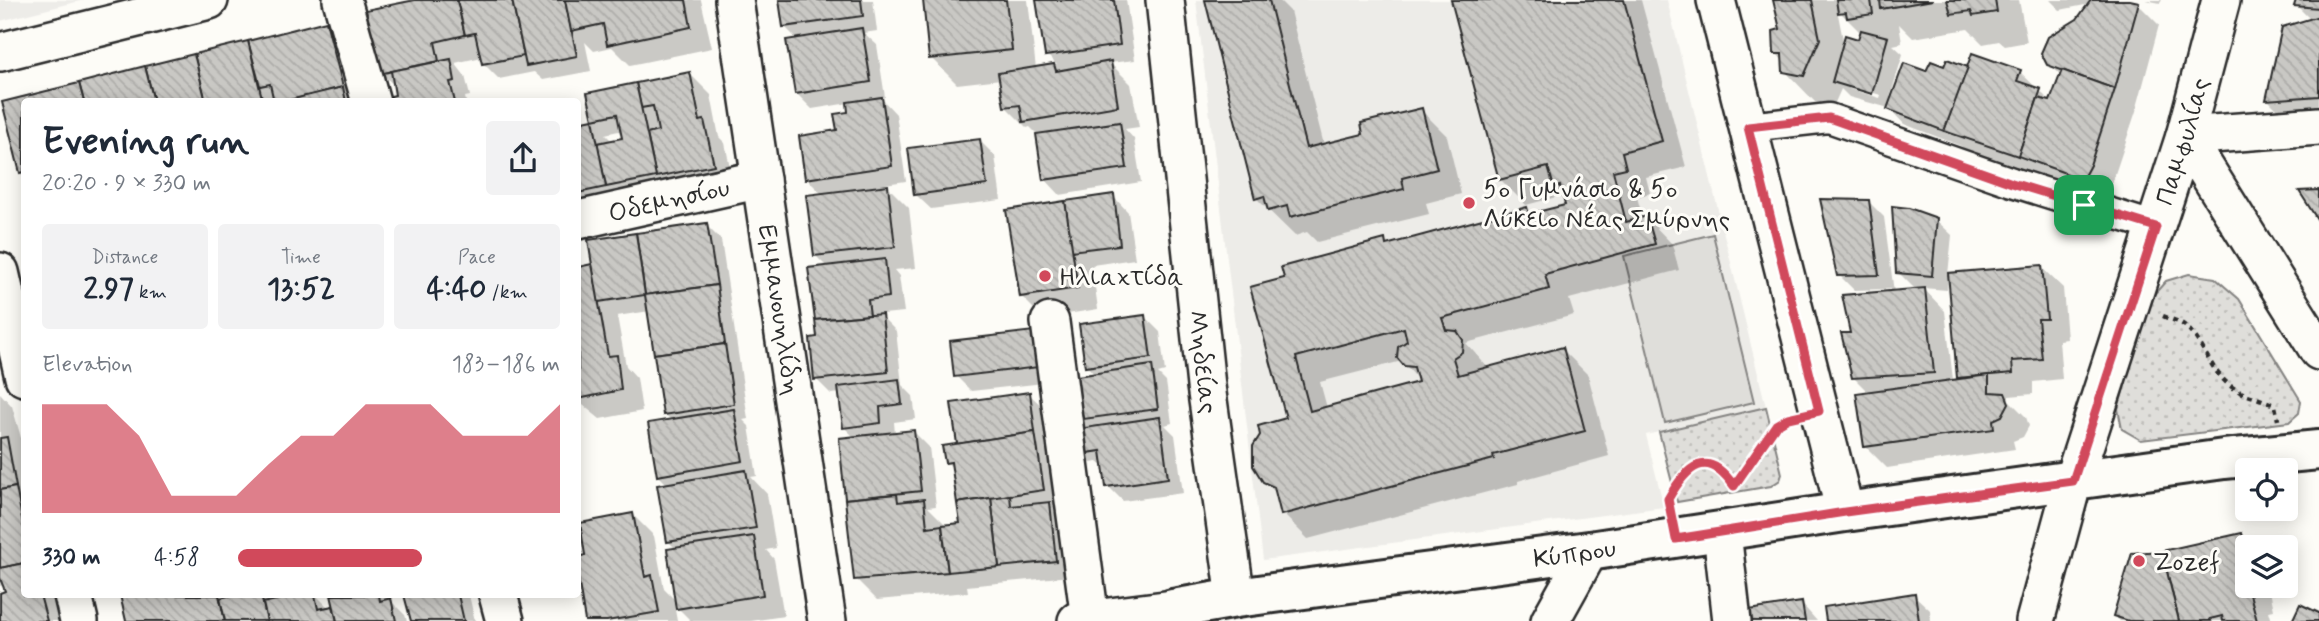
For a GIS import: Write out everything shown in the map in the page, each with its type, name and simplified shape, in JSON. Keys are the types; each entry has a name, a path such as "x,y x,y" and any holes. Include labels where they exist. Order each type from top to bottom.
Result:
{"street":[{"path":"0,52 120,11 209,0"},
{"path":"342,0 370,98"},
{"name":"Εμμανουηλίδη","path":"734,0 827,621"},
{"name":"Μηδείας","path":"1165,0 1206,386 1236,598"},
{"path":"1716,0 1845,512"},
{"name":"Παμφυλίας","path":"2035,621 2073,481 2185,136 2221,0"},
{"path":"1748,127 1829,118 2012,183 2156,227"},
{"path":"2319,125 2185,136 2319,351"},
{"name":"Οδεμησίου","path":"581,218 761,179"},
{"path":"0,272 17,362"},
{"path":"1050,322 1084,620"},
{"name":"Κύπρου","path":"1084,620 1164,615 1236,598 1676,539 1845,512 2301,452"},
{"path":"1722,532 1732,621"},
{"path":"1550,621 1589,551"},
{"path":"74,598 79,621"},
{"path":"499,598 505,621"}],"path":[{"path":"2130,304 2183,324 2195,337 2212,368 2236,389 2262,398 2276,407 2301,452"},
{"path":"1676,539 1668,499 1690,469 1704,463 1715,466 1723,471 1734,486 1776,425 1788,418 1819,411"}],"shaded area":[{"path":"0,0 84,0 0,21"},
{"name":"5ο Γυμνάσιο & 5ο Λύκειο Νέας Σμύρνης","path":"1196,0 1667,0 1766,407 1646,435 1664,507 1263,560"},
{"path":"1713,234 1754,402 1665,423 1624,256"},
{"path":"2189,274 2215,278 2239,299 2301,401 2299,413 2289,422 2141,440 2122,429 2118,409 2149,300 2166,281"},
{"path":"1766,407 1782,474 1780,480 1771,486 1677,502 1659,432"}],"building":[{"path":"415,0 457,0 465,35 435,42 439,61 379,74 366,10"},
{"path":"457,0 512,0 524,56 482,64 475,33 465,35"},
{"path":"512,0 565,0 577,56 526,66"},
{"path":"565,0 686,0 691,27 607,45 603,24 571,31"},
{"path":"779,0 861,0 863,16 783,27"},
{"path":"923,0 1006,0 1012,50 929,59"},
{"path":"1036,0 1114,0 1120,45 1045,56"},
{"path":"1205,0 1269,0 1306,148 1363,134 1361,123 1422,108 1437,169 1402,178 1404,189 1290,217 1287,206 1268,211 1264,196 1255,199"},
{"path":"1451,0 1624,0 1662,141 1622,152 1626,168 1613,171 1626,222 1647,216 1655,244 1545,274 1549,289 1442,318 1446,330 1457,331 1463,340 1462,352 1453,358 1458,375 1563,347 1585,431 1493,455 1494,459 1281,515 1274,487 1263,482 1253,466 1253,446 1260,435 1258,426 1286,418 1250,287 1284,278 1281,267 1385,239 1386,245 1527,207 1529,214 1565,205 1560,186 1554,187 1548,167 1499,180","holes":["1404,328 1407,341 1398,347 1397,358 1404,366 1414,367 1418,382 1310,411 1296,357"]},
{"path":"1773,0 1812,0 1820,39 1804,76 1783,72 1782,54 1774,54 1773,31 1780,29"},
{"path":"1836,0 1871,0 1873,14 1847,18 1846,12 1838,13"},
{"path":"1880,0 1933,0 1881,9"},
{"path":"1947,0 1995,0 1997,12 1973,16 1971,11 1951,14"},
{"path":"2091,0 2139,2 2115,89 2047,65 2041,53 2048,37 2077,19"},
{"path":"2296,0 2319,0 2319,8 2294,6"},
{"path":"2319,16 2319,96 2266,100 2282,27"},
{"path":"326,21 343,87 300,98 273,98 270,84 260,86 248,41"},
{"path":"862,28 871,82 795,94 786,40"},
{"path":"1861,30 1888,37 1872,94 1832,82 1845,35 1858,39"},
{"path":"248,41 262,98 205,98 194,54"},
{"path":"1972,53 2021,70 2017,81 2041,89 2018,156 1944,131"},
{"path":"194,54 205,98 153,98 145,66"},
{"path":"451,59 455,81 450,82 454,98 387,98 395,95 391,71"},
{"path":"1947,59 1968,67 1944,131 1887,109 1904,63 1926,71 1931,61 1944,66"},
{"path":"1111,61 1118,106 1023,122 1020,105 1004,107 998,73 1054,64 1056,71"},
{"path":"145,66 153,98 83,98 79,83"},
{"path":"2062,70 2115,89 2084,176 2076,177 2018,156 2038,98 2050,101"},
{"path":"690,72 700,121 704,120 714,165 656,177 647,134 658,131 653,106 641,108 636,83"},
{"path":"79,83 83,98 21,98 20,173 2,102"},
{"path":"636,83 656,177 606,187 597,143 622,138 617,114 593,119 587,93"},
{"path":"343,87 345,98 297,98"},
{"path":"882,97 892,166 805,179 799,136 837,130 834,114 848,112 847,102"},
{"path":"593,119 606,187 581,192 581,121"},
{"path":"1120,122 1127,168 1043,180 1036,134"},
{"path":"980,139 987,185 914,195 908,148"},
{"path":"888,185 895,247 814,256 806,195"},
{"path":"2319,190 2319,222 2299,191"},
{"path":"1114,194 1120,245 1071,251 1065,201"},
{"path":"1820,199 1869,200 1879,275 1837,276"},
{"path":"1065,201 1078,288 1020,297 1006,210"},
{"path":"1892,206 1909,208 1937,218 1932,276 1896,273"},
{"path":"707,223 717,285 645,295 636,233"},
{"path":"636,233 645,295 598,302 588,240"},
{"path":"885,259 889,297 868,300 870,315 815,320 808,268"},
{"path":"592,264 608,356 617,355 621,390 581,398 581,266"},
{"path":"2042,265 2047,319 2038,319 2042,359 2012,361 2013,373 1957,378 1948,273"},
{"path":"717,285 725,344 654,354 645,295"},
{"path":"1925,288 1934,373 1852,378 1841,333 1850,333 1842,295"},
{"path":"882,314 888,372 814,380 810,338 817,337 815,320"},
{"path":"1145,315 1151,358 1085,367 1079,324"},
{"path":"1034,331 1039,367 954,377 950,341"},
{"path":"725,344 734,404 663,415 654,354"},
{"path":"1152,365 1158,409 1069,421 1063,378"},
{"path":"1989,375 1989,392 2005,393 2009,403 2002,416 1993,420 1994,429 1864,447 1856,393"},
{"path":"899,379 902,404 880,407 881,423 843,428 838,387"},
{"path":"1030,392 1035,432 957,444 951,403"},
{"path":"734,409 743,461 657,476 648,423"},
{"path":"1160,417 1168,478 1106,487 1101,451 1087,453 1086,447 1074,449 1071,430"},
{"path":"914,430 921,491 845,499 839,438"},
{"path":"1035,432 1044,490 957,503 951,462 945,463 942,446"},
{"path":"7,437 16,487 0,490 0,438"},
{"path":"746,470 756,528 667,542 657,485"},
{"path":"16,487 21,513 21,564 0,568 0,490"},
{"path":"897,494 898,502 924,499 927,527 942,525 948,572 854,580 845,499"},
{"path":"1010,495 1011,506 1050,502 1056,561 999,567 991,498"},
{"path":"991,498 999,567 948,572 942,525 960,523 957,503"},
{"path":"633,513 645,577 652,575 659,612 607,621 585,621 581,596 581,556 585,555 581,523"},
{"path":"2242,533 2235,535 2235,598 2251,598 2257,621 2223,621 2222,616 2210,619 2211,621 2179,621 2162,551"},
{"path":"754,536 763,595 676,609 667,549"},
{"path":"2162,551 2179,621 2129,621 2113,616 2132,553"},
{"path":"21,564 21,598 41,598 47,621 0,621 0,593 5,591 0,578 0,568"},
{"path":"1915,593 1919,621 1826,621 1824,607"},
{"path":"121,598 220,598 225,621 126,621"},
{"path":"220,598 262,598 267,621 225,621"},
{"path":"285,598 316,598 318,609 333,606 337,621 267,621 263,603"},
{"path":"332,598 380,598 380,601 391,598 396,621 337,621"},
{"path":"405,598 459,598 464,621 411,621"},
{"path":"1802,602 1805,621 1744,621 1742,611"},
{"path":"2300,604 2319,613 2319,621 2292,621"}],"place":[{"name":"5ο Γυμνάσιο & 5ο Λύκειο Νέας Σμύρνης","path":"1469,203"},
{"name":"Ηλιαχτίδα","path":"1045,276"},
{"name":"Zozef","path":"2139,561"}],"route":[{"path":"1829,118 2012,183 2084,205 2156,227 2073,481 1845,512 1676,539 1668,499 1690,469 1704,463 1715,466 1723,471 1734,486 1776,425 1788,418 1819,411 1748,127 1829,118"}]}
